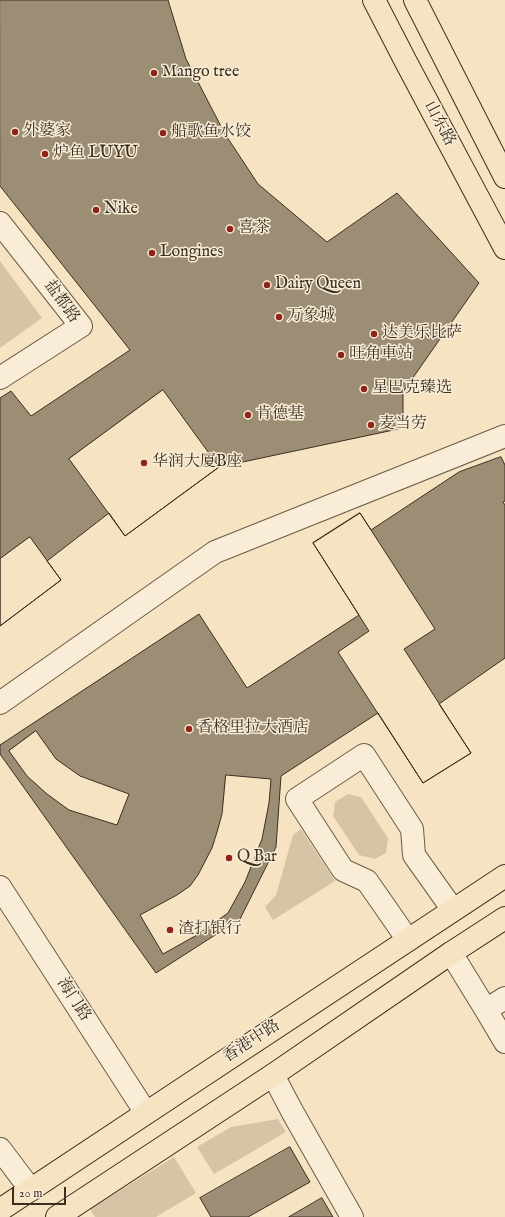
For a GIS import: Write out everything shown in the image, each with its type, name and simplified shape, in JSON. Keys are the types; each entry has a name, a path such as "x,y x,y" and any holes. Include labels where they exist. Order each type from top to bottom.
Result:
{"main road":[{"name":"山东路","path":"374,0 505,248"},
{"path":"415,0 505,177"},
{"name":"香港中路","path":"0,1210 505,876"},
{"path":"57,1217 273,1075 450,953 505,918"}],"street":[{"name":"盐都路","path":"0,223 81,326 0,378"},
{"path":"0,703 215,552 505,436"},
{"path":"408,940 367,881 343,870 297,799 364,755 412,829 414,855 453,910"},
{"name":"海门路","path":"0,887 146,1113"},
{"path":"450,953 505,1042"},
{"path":"486,1010 505,998"},
{"path":"273,1075 352,1217"},
{"path":"0,1149 31,1190"}],"shaded area":[{"path":"0,261 42,318 0,348"},
{"path":"348,794 361,797 388,838 386,853 375,859 359,855 333,816 335,802"},
{"path":"301,829 335,881 273,920 265,907 276,895 293,835"},
{"path":"278,1119 286,1132 214,1174 197,1147 231,1127"},
{"path":"174,1157 196,1193 156,1217 95,1217 90,1209"}],"building":[{"name":"万象城","path":"0,0 168,0 186,59 225,134 258,184 327,242 397,193 479,283 403,392 403,428 219,467 125,536 109,513 47,561 61,580 0,626 0,398 11,391 31,416 130,350 0,186"},
{"name":"华润大厦B座","path":"163,390 219,467 125,536 69,459"},
{"name":"香格里拉大酒店","path":"501,457 505,465 505,501 503,502 505,505 505,658 439,704 471,753 423,783 378,713 281,776 276,847 240,919 156,973 0,754 0,745 199,614 247,688 359,615 313,543 360,513 371,530 459,472"},
{"path":"360,513 435,629 404,649 471,753 423,783 338,652 369,631 313,543"},
{"path":"30,537 61,580 0,626 0,559"},
{"path":"36,731 56,759 80,776 129,794 117,825 69,810 47,794 27,776 9,751"},
{"path":"226,775 271,779 269,803 262,839 245,882 228,913 197,935 163,954 140,915 177,895 190,886 198,875 212,848 217,832 222,814"},
{"path":"290,1147 310,1182 248,1217 211,1217 200,1198"},
{"path":"322,1198 333,1217 289,1217"}],"place":[{"name":"Mango tree","path":"154,73"},
{"name":"外婆家","path":"15,132"},
{"name":"船歌鱼水饺","path":"163,133"},
{"name":"炉鱼 LUYU","path":"45,154"},
{"name":"Nike","path":"96,210"},
{"name":"喜茶","path":"230,229"},
{"name":"Longines","path":"152,253"},
{"name":"Dairy Queen","path":"267,285"},
{"name":"万象城","path":"279,317"},
{"name":"达美乐比萨","path":"374,334"},
{"name":"旺角車站","path":"341,355"},
{"name":"星巴克臻选","path":"364,389"},
{"name":"肯德基","path":"248,415"},
{"name":"麦当劳","path":"371,425"},
{"name":"华润大厦B座","path":"144,463"},
{"name":"香格里拉大酒店","path":"189,729"},
{"name":"Q Bar","path":"229,858"},
{"name":"渣打银行","path":"170,930"}]}
